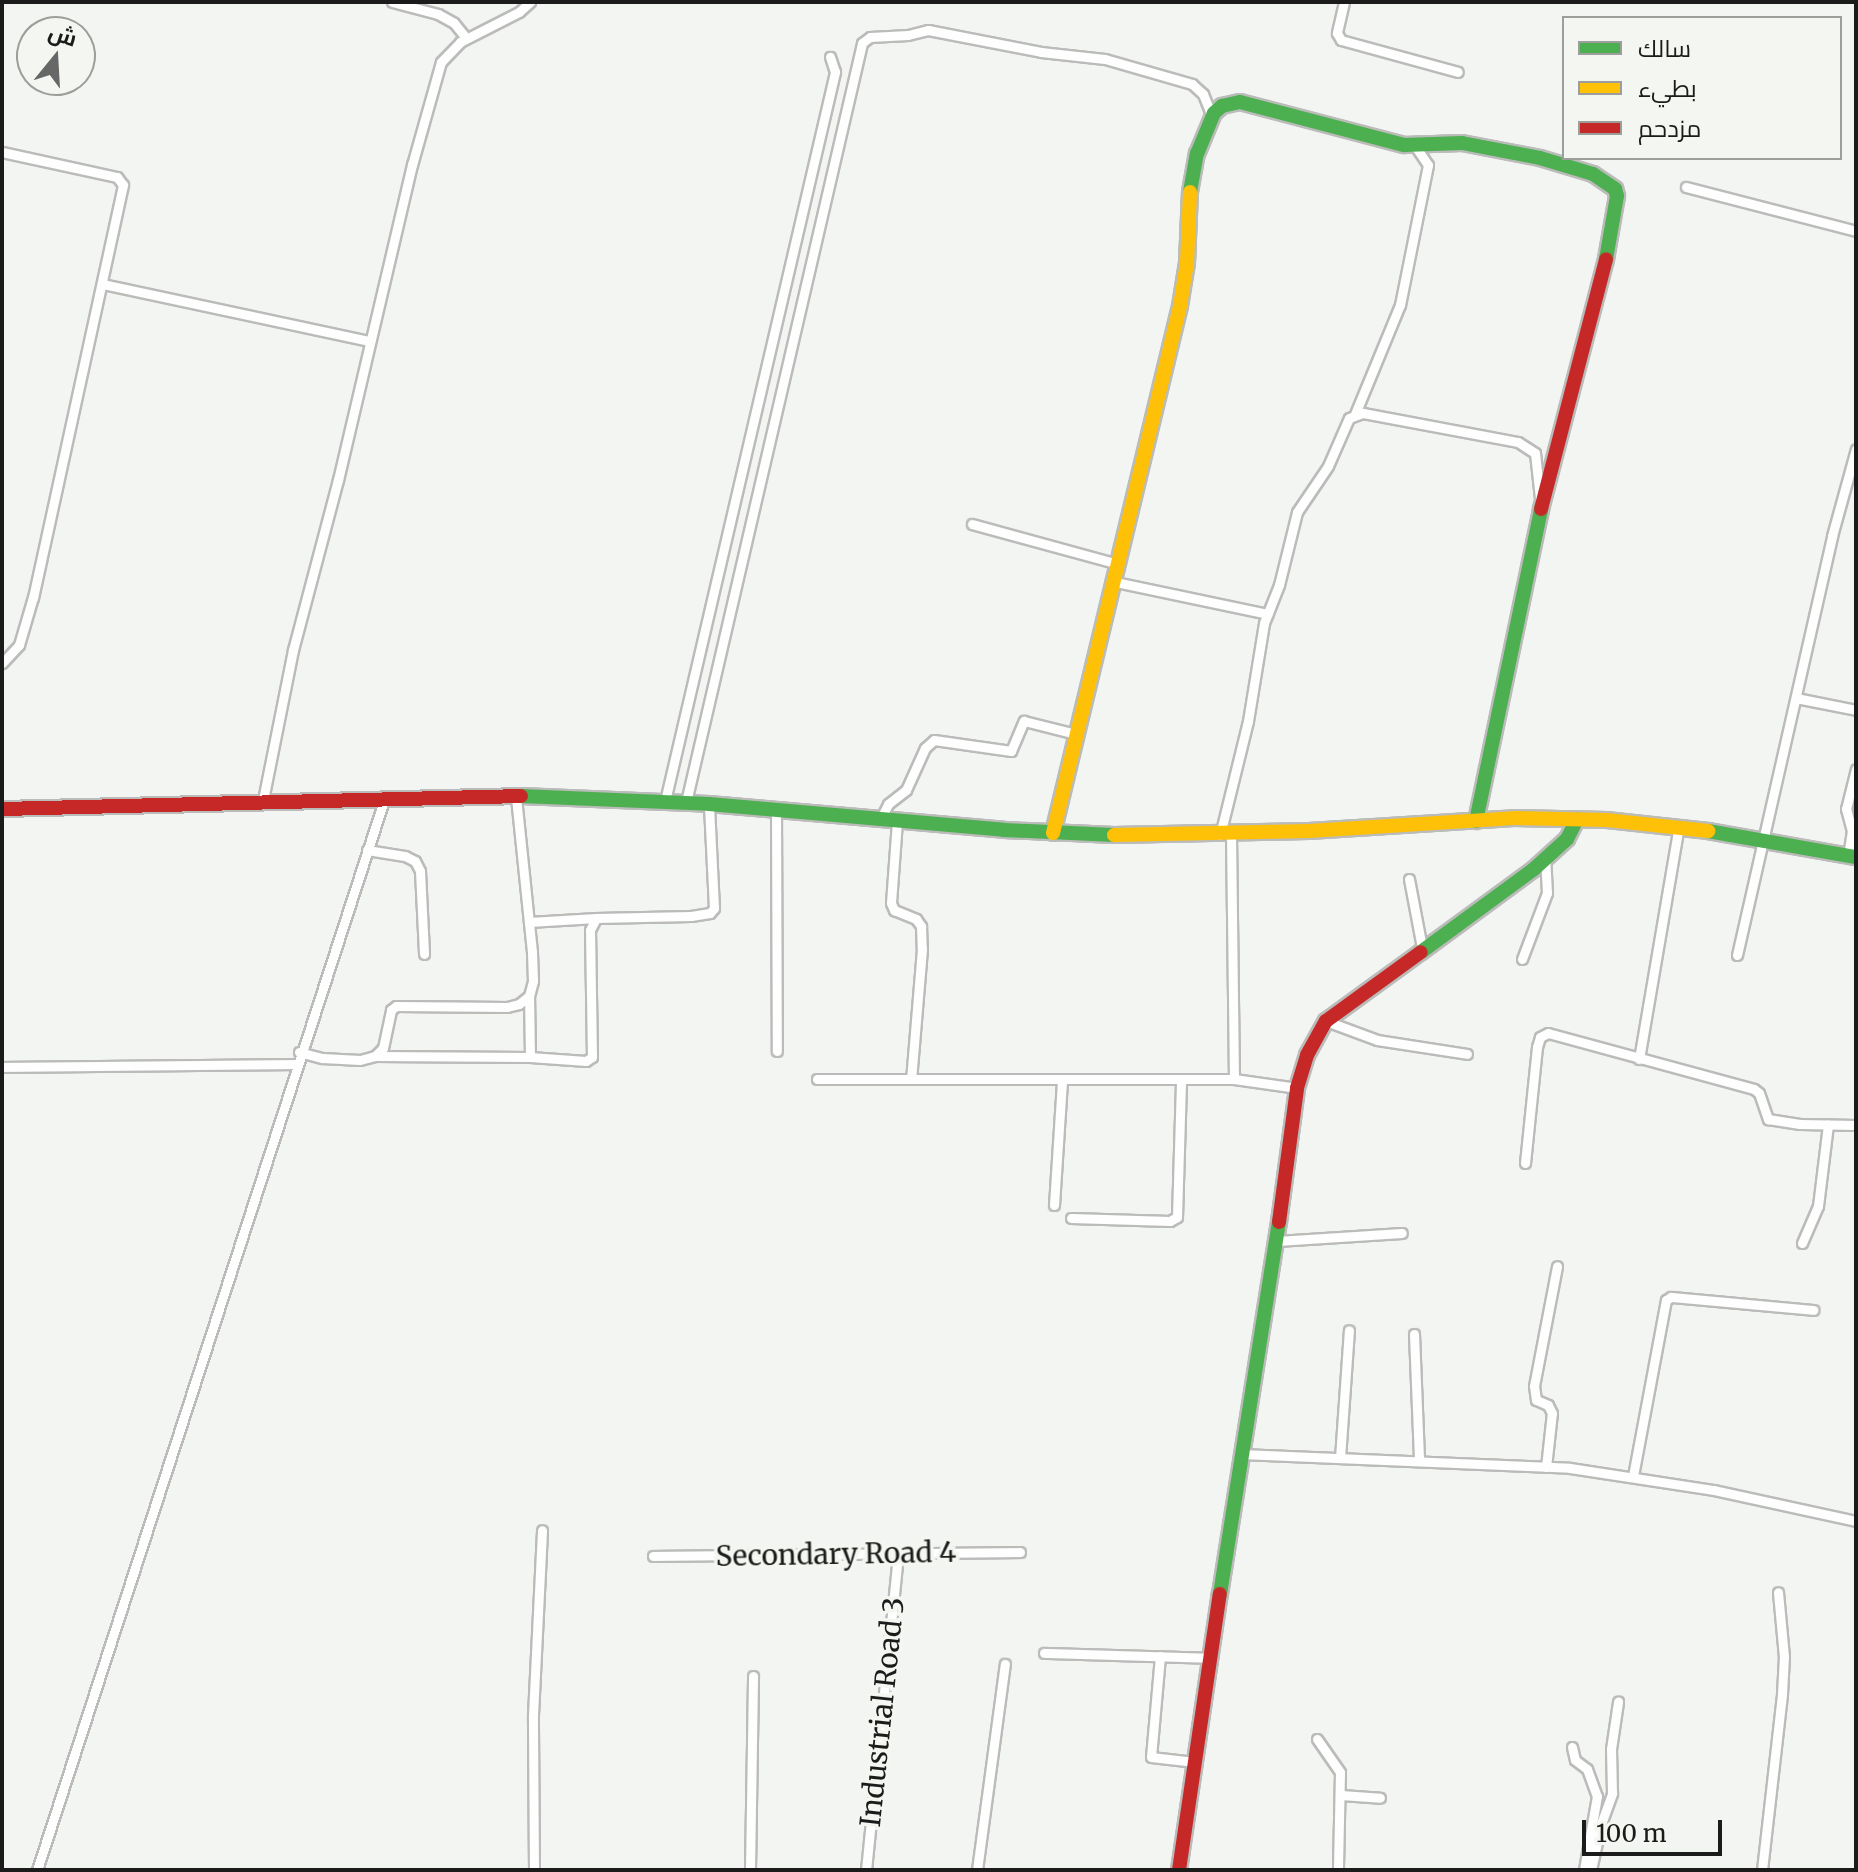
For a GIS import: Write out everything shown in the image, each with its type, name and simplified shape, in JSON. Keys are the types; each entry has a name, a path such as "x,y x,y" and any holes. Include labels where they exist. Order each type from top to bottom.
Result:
{"street":[{"path":"392,2 438,14 454,23 466,38"},
{"path":"263,800 293,650 412,165 441,62 466,38 519,12 530,2"},
{"path":"1344,2 1337,33 1341,40 1458,72"},
{"path":"686,802 862,43 870,37 908,35 928,30 1041,52 1105,59 1192,84 1203,94 1212,116"},
{"path":"665,801 835,72 830,57"},
{"path":"1053,833 1115,563 1180,306 1187,263 1191,182 1212,116 1222,106 1240,102 1416,147 1462,143 1540,158 1593,174 1615,189 1617,196 1605,262 1519,603 1476,821"},
{"path":"1234,1079 1226,834 1268,614 1302,500 1322,476 1343,425 1355,414 1400,305 1428,165 1416,147"},
{"path":"2,152 122,180 103,284 26,622 14,653 2,663"},
{"path":"1686,187 1856,231"},
{"path":"103,284 370,341"},
{"path":"1355,414 1411,420 1504,438 1529,447 1539,468 1541,520"},
{"path":"1737,955 1832,536 1856,449"},
{"path":"972,524 1115,563"},
{"path":"1111,581 1268,614"},
{"path":"1796,698 1856,710"},
{"path":"880,820 888,804 906,790 925,748 934,740 1011,751 1024,721 1076,734"},
{"path":"2,809 516,796 686,802 1053,833 1226,834 1577,819 1679,826 1852,857 1852,831 1846,809 1856,769"},
{"path":"516,796 533,981 529,996 530,1057"},
{"path":"37,1870 295,1064 385,797"},
{"path":"529,922 710,913 714,908 709,804"},
{"path":"776,809 777,1051"},
{"path":"1179,1870 1241,1454 1277,1241 1297,1088 1307,1055 1326,1021 1545,860 1567,839 1577,819"},
{"path":"897,821 891,903 894,910 916,919 921,926 922,949 911,1079"},
{"path":"1639,1059 1679,826"},
{"path":"367,850 405,856 415,861 420,871 424,954"},
{"path":"1522,959 1547,893 1545,860"},
{"path":"1409,879 1422,948"},
{"path":"299,1052 322,1058 360,1060 375,1056 530,1057 586,1061 592,1057 590,930 596,918"},
{"path":"375,1056 383,1048 391,1010 396,1006 507,1007 519,1004 529,996"},
{"path":"1326,1021 1377,1040 1467,1054"},
{"path":"1525,1163 1540,1037 1555,1034 1754,1089 1759,1093 1768,1119 1856,1125"},
{"path":"2,1067 295,1064"},
{"path":"817,1079 1234,1079 1297,1088"},
{"path":"1054,1205 1062,1080"},
{"path":"1071,1218 1170,1221 1177,1217 1181,1080"},
{"path":"1802,1243 1818,1206 1828,1125"},
{"path":"1277,1241 1402,1233"},
{"path":"1546,1467 1552,1413 1548,1405 1536,1400 1534,1386 1557,1266"},
{"path":"1633,1476 1666,1300 1671,1297 1813,1310"},
{"path":"1340,1458 1349,1330"},
{"path":"1414,1334 1419,1461"},
{"path":"1241,1454 1546,1467 1633,1476 1856,1521"},
{"path":"534,1870 533,1715 542,1530"},
{"name":"Secondary Road 4","path":"653,1556 1020,1552"},
{"name":"Industrial Road 3","path":"866,1870 898,1553"},
{"path":"1762,1870 1782,1694 1784,1657 1778,1592"},
{"path":"1044,1653 1211,1658"},
{"path":"1160,1656 1151,1757 1195,1762"},
{"path":"977,1870 1005,1664"},
{"path":"750,1870 753,1676"},
{"path":"1591,1870 1601,1824 1612,1793 1611,1749 1618,1702"},
{"path":"1317,1739 1340,1772 1338,1870"},
{"path":"1572,1747 1575,1760 1587,1769 1597,1796 1584,1870"},
{"path":"1341,1795 1380,1798"}],"traffic: fast":[{"path":"1190,192 1197,154 1214,113 1222,106 1240,102 1404,145 1462,143 1540,158 1593,174 1615,189 1617,196 1606,259"},
{"path":"1476,821 1541,509"},
{"path":"521,796 709,804 1004,830 1114,835"},
{"path":"1421,952 1534,869 1567,839 1577,819"},
{"path":"1708,831 1856,857"},
{"path":"1220,1594 1279,1222"}],"traffic: slow":[{"path":"1053,833 1180,306 1187,263 1190,192"},
{"path":"1114,835 1309,831 1514,818 1607,820 1708,831"}],"traffic: jam":[{"path":"1541,509 1606,259"},
{"path":"2,809 521,796"},
{"path":"1279,1222 1297,1088 1307,1055 1326,1021 1421,952"},
{"path":"1179,1870 1220,1594"}]}
